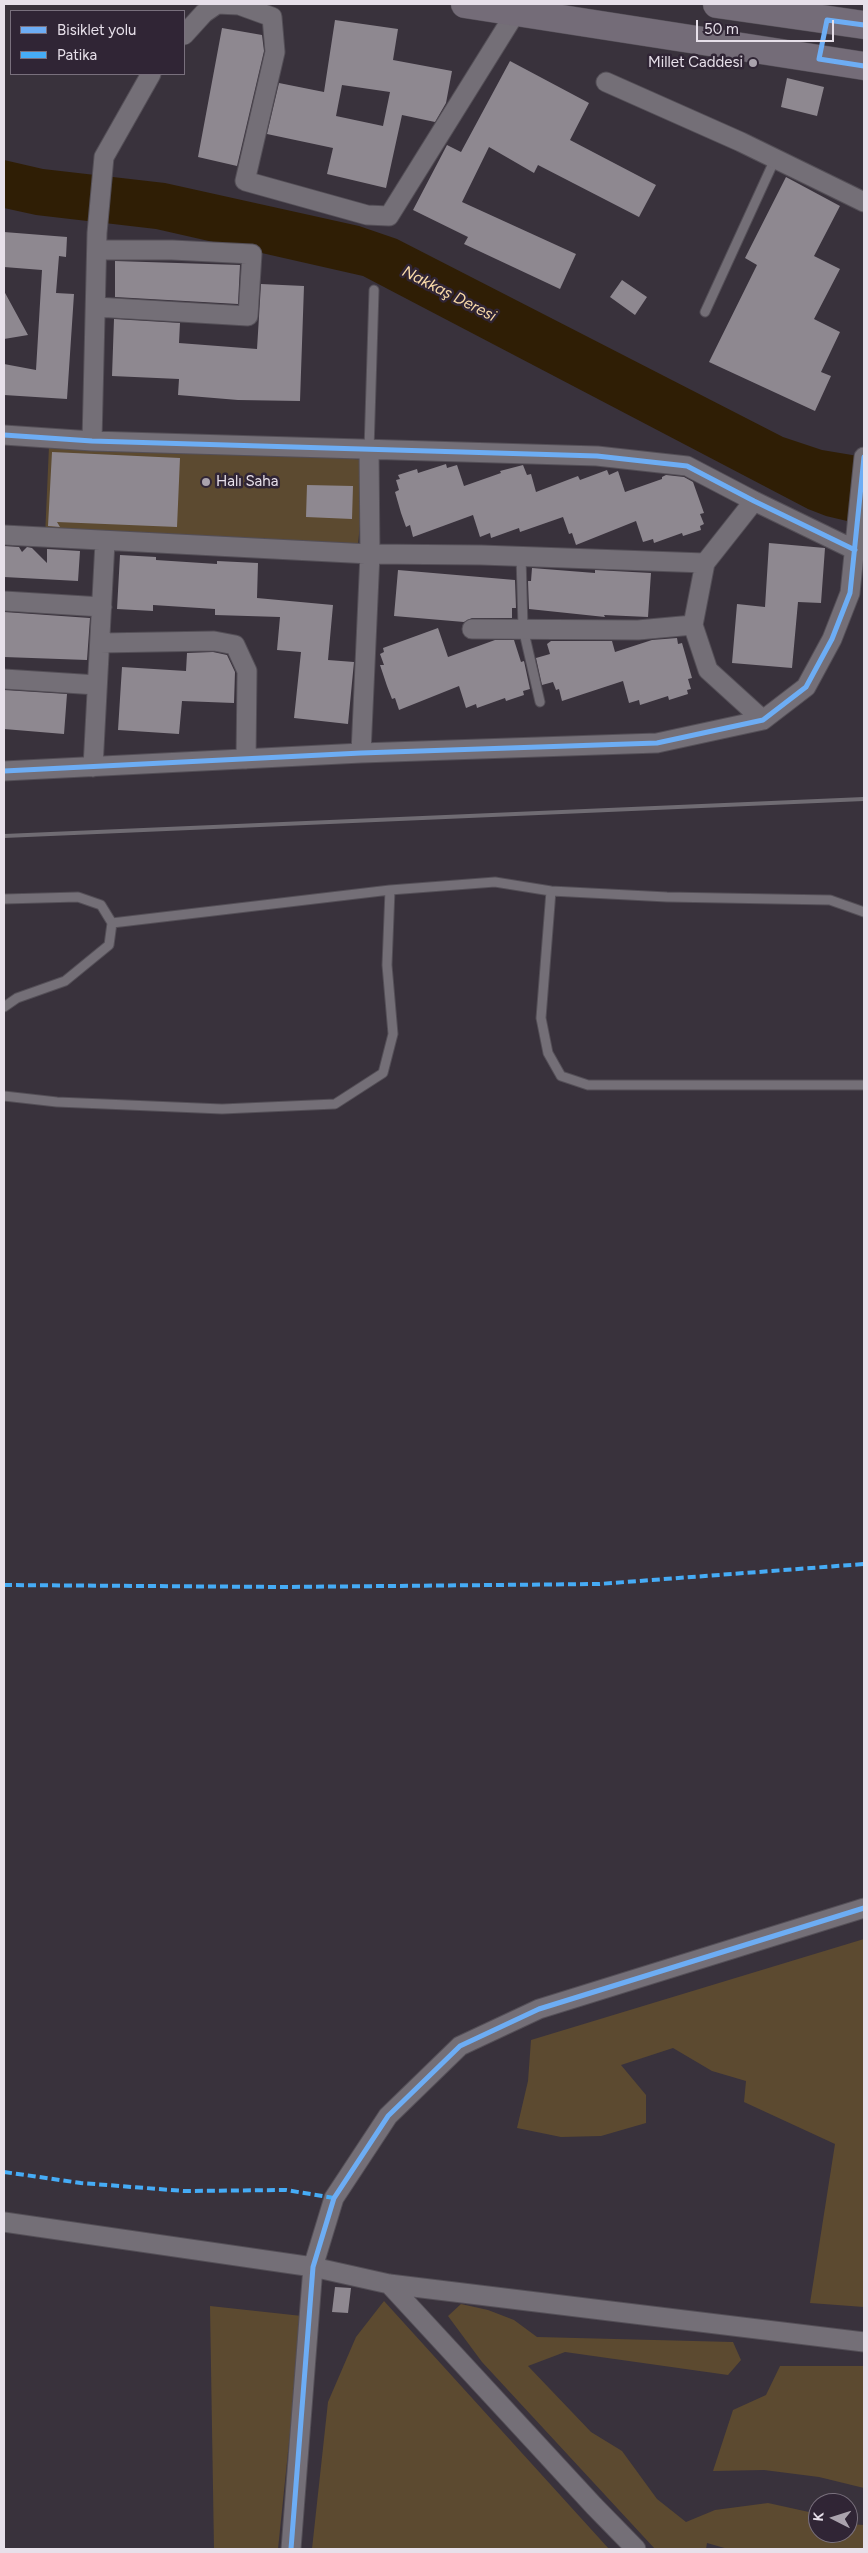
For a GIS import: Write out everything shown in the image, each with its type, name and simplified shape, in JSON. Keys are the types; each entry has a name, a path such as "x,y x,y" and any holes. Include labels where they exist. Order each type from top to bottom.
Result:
{"main road":[{"path":"465,4 864,66"},
{"path":"717,4 829,12 864,25"},
{"path":"819,59 829,12"}],"street":[{"path":"185,34 204,13 217,4 240,4 272,17 275,52 245,181 367,215 389,216 516,12"},
{"path":"92,441 97,241 104,157 150,75"},
{"path":"606,82 864,202"},
{"path":"96,307 248,316 252,254 172,250 97,241"},
{"path":"4,435 92,441 598,456 687,466 754,501 856,550"},
{"path":"361,753 370,554 369,450"},
{"path":"4,771 361,753 657,743 763,720 806,686 832,639 850,593 856,550 864,457"},
{"path":"754,501 705,563 694,625 708,670 763,720"},
{"path":"4,535 105,542 370,554 521,556 705,563"},
{"path":"93,767 105,542"},
{"path":"4,601 102,607"},
{"path":"472,629 638,630 694,625"},
{"path":"100,643 214,641 235,645 247,671 246,759"},
{"path":"4,679 97,685"},
{"path":"291,2549 313,2267 334,2198 388,2116 460,2046 539,2009 864,1908"},
{"path":"4,2222 313,2267 389,2284 864,2342"},
{"path":"389,2284 636,2549"}],"lane":[{"path":"705,312 775,159"},
{"path":"369,450 374,290"},
{"path":"521,556 523,628 540,702"},
{"path":"112,923 390,890 494,882 551,891 667,898 830,900 864,912"},
{"path":"4,1096 57,1102 222,1109 335,1104 383,1073 393,1034 387,965 390,890"},
{"path":"551,891 541,1018 548,1053 561,1076 588,1085 864,1085"},
{"path":"4,898 78,897 101,905 112,923 109,945 65,981 17,998 4,1007"}],"shaded area":[{"name":"Halı Saha","path":"49,446 210,449 367,460 357,553 45,537"},
{"path":"864,1939 864,2307 810,2303 835,2144 744,2102 746,2081 712,2071 673,2048 621,2065 646,2095 646,2123 601,2136 561,2137 517,2128 528,2081 531,2040"},
{"path":"384,2301 609,2549 312,2549 328,2402 356,2337"},
{"path":"461,2304 488,2310 514,2320 537,2337 733,2342 741,2360 728,2375 565,2352 528,2366 591,2432 622,2451 657,2499 686,2522 715,2510 768,2503 808,2512 808,2543 858,2543 858,2525 864,2525 864,2549 728,2549 707,2543 706,2549 655,2549 482,2362 448,2316"},
{"path":"210,2306 302,2316 278,2549 214,2549"},
{"path":"780,2366 864,2366 864,2488 819,2477 764,2470 713,2471 733,2410 766,2395"}],"water":[{"name":"Nakkaş Deresi","path":"4,160 43,169 165,183 359,226 397,239 783,437 822,450 864,457 864,525 826,516 808,509 363,276 156,229 36,215 4,208"}],"building":[{"path":"335,20 398,29 393,60 452,71 446,103 435,122 402,115 386,188 327,174 333,148 267,134 279,83 324,92","holes":["342,85 390,92 383,126 336,116"]},
{"path":"222,28 262,35 264,51 237,166 198,157"},
{"path":"510,61 589,103 570,140 656,185 639,217 538,165 534,173 489,147 462,202 576,254 560,289 464,244 468,237 413,210 447,145 461,152"},
{"path":"787,78 824,87 817,116 781,107"},
{"path":"786,177 840,206 814,256 840,269 814,319 840,332 821,372 831,376 815,411 709,362 757,265 745,258"},
{"path":"4,232 67,237 66,257 59,256 56,293 74,294 67,399 4,395 4,364 36,370 42,270 4,267"},
{"path":"115,261 240,265 238,304 115,297"},
{"path":"622,280 647,297 635,315 610,297"},
{"path":"261,284 304,286 300,401 238,400 178,395 179,379 112,376 114,319 180,323 179,343 257,349"},
{"path":"4,291 28,335 4,339"},
{"path":"52,452 180,458 177,527 57,522 60,527 48,526"},
{"path":"446,464 447,468 457,465 464,486 501,473 500,471 523,465 527,475 531,474 536,492 578,476 580,480 607,470 609,475 618,471 625,492 662,479 666,475 684,477 693,482 704,513 700,514 704,524 700,526 701,530 683,536 682,533 654,543 653,539 643,542 636,521 576,545 572,533 569,534 563,517 520,532 519,528 491,538 490,533 480,537 473,515 413,537 410,525 406,527 395,492 399,490 396,480 400,479 398,475 417,469 418,473"},
{"path":"307,485 353,486 352,519 306,517"},
{"path":"769,543 825,548 821,603 798,602 792,668 732,663 737,604 765,607"},
{"path":"4,546 19,547 22,552 27,547 32,548 47,563 47,549 80,551 78,581 4,577"},
{"path":"120,555 156,557 156,560 217,564 217,561 258,563 257,598 333,605 328,660 354,662 348,724 294,718 301,652 277,650 280,617 215,615 215,609 153,605 153,611 117,609"},
{"path":"532,568 595,573 595,570 651,573 648,617 604,615 605,617 529,609 528,581 531,581"},
{"path":"398,570 515,580 516,608 512,608 512,618 472,618 464,622 394,616"},
{"path":"4,612 90,618 87,660 4,657"},
{"path":"438,628 448,657 495,640 514,640 521,662 524,661 530,689 523,691 524,695 506,701 505,698 477,708 476,704 466,708 459,686 399,710 395,698 392,699 387,686 380,665 384,665 380,654 384,652 383,648"},
{"path":"677,638 678,644 682,643 692,678 688,679 691,689 687,690 688,694 669,700 668,696 640,705 639,700 629,703 623,681 562,701 559,689 556,690 553,682 542,685 536,658 550,654 547,644 551,641 612,641 615,652 652,640"},
{"path":"213,652 227,655 235,672 234,703 182,701 179,734 118,730 122,667 186,671 187,653"},
{"path":"4,690 67,694 64,734 4,729"},
{"path":"335,2287 351,2288 348,2313 332,2312"}],"railway":[{"path":"4,836 864,799"}],"marked path":[{"path":"4,1585 283,1587 599,1584 864,1564"},
{"path":"4,2172 81,2183 184,2191 286,2190 334,2198"}],"cycle path":[{"path":"864,25 827,20 819,59 864,66"},
{"path":"4,435 92,441 597,456 687,466 855,550"},
{"path":"4,771 361,753 657,743 763,720 806,687 832,639 850,593 864,457"},
{"path":"291,2549 313,2267 334,2198 388,2116 460,2046 539,2009 864,1908"}],"place":[{"name":"Millet Caddesi","path":"753,63"},
{"name":"Halı Saha","path":"206,482"}]}
